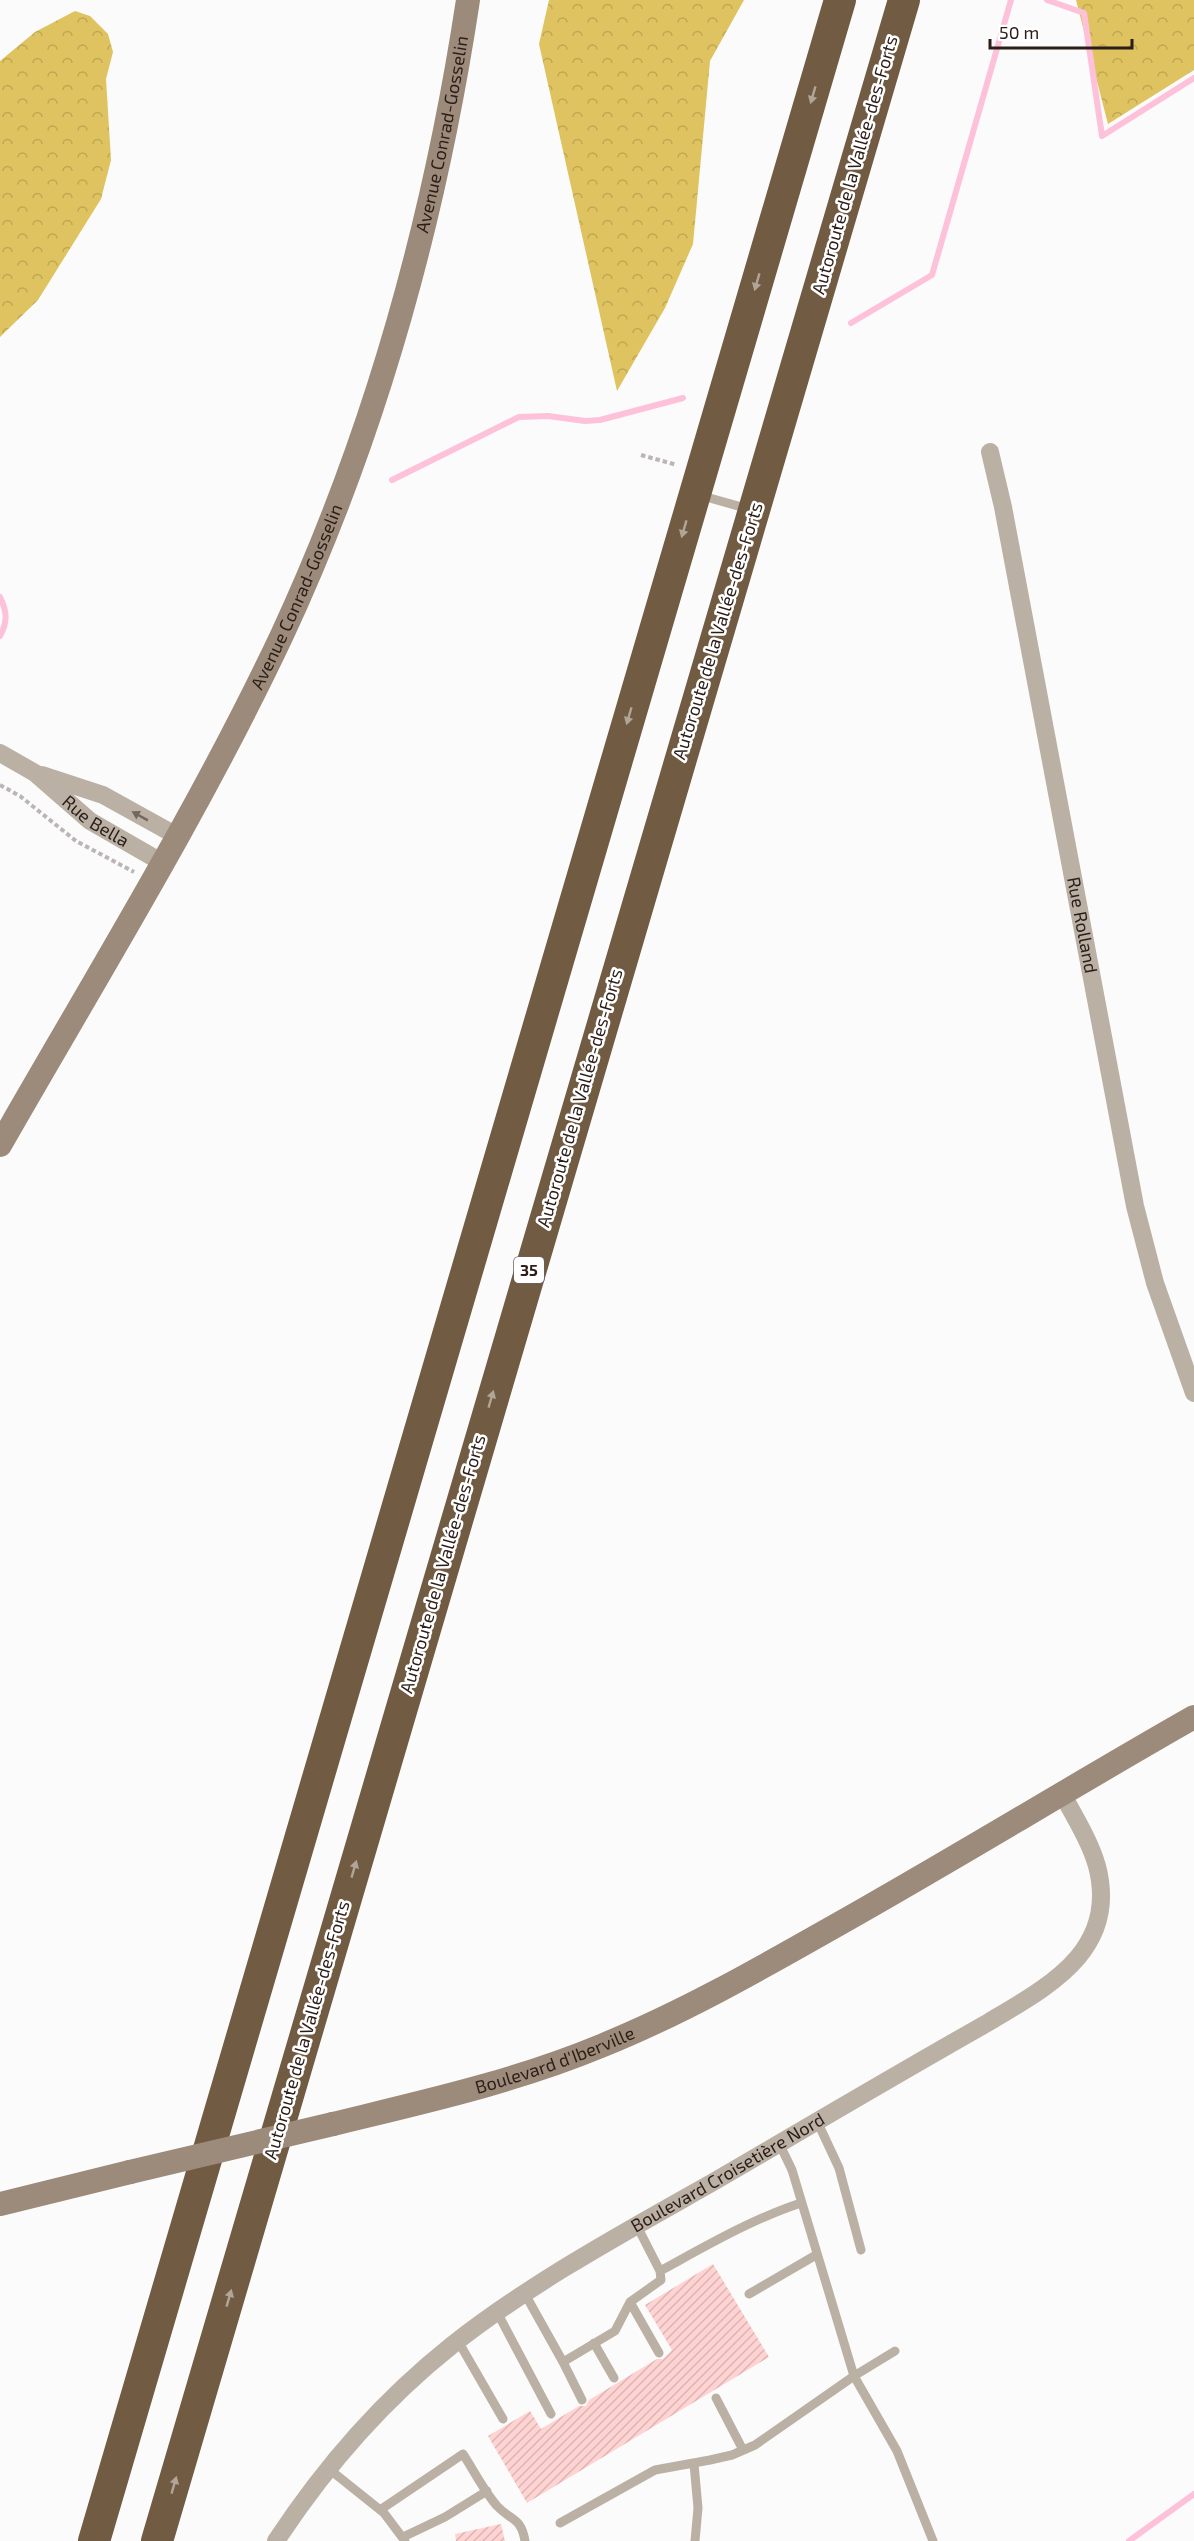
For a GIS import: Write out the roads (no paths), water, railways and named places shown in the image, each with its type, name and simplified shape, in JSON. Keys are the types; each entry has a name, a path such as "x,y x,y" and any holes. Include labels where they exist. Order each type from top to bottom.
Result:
{"highway":[{"path":"94,2541 840,0"},
{"name":"Autoroute de la Vallée-des-Forts","path":"157,2541 904,0"}],"street":[{"name":"Avenue Conrad-Gosselin","path":"0,1145 163,863 235,730 283,633 329,523 361,435 401,312 427,216 457,74 468,0"},
{"name":"Rue Rolland","path":"990,452 1135,1206 1155,1283 1194,1393"},
{"name":"Rue Bella","path":"0,753 35,772 103,795 177,836"},
{"name":"Rue Bella","path":"35,772 90,821 163,863"},
{"name":"Boulevard d'Iberville","path":"0,2204 461,2093 574,2057 730,1985 1063,1795 1194,1717"},
{"name":"Boulevard Croisetière Nord","path":"276,2541 329,2469 395,2396 458,2341 497,2312 637,2226 1043,1989 1069,1969 1089,1943 1099,1916 1100,1878 1089,1846 1063,1795"}],"lane":[{"path":"698,483 754,511"},
{"path":"817,2121 838,2168 861,2250"},
{"path":"779,2143 792,2170 854,2376 897,2451 933,2541"},
{"path":"660,2271 716,2240 801,2203"},
{"path":"563,2362 615,2331 630,2302 662,2280 660,2271 637,2226"},
{"path":"749,2294 816,2254"},
{"path":"525,2294 582,2400"},
{"path":"630,2302 659,2353"},
{"path":"497,2312 552,2414"},
{"path":"458,2341 503,2418"},
{"path":"594,2343 614,2378"},
{"path":"560,2523 664,2466 694,2464 755,2445 854,2376 895,2351"},
{"path":"716,2398 743,2450"},
{"path":"380,2510 463,2454 498,2507 513,2517 522,2528 525,2541"},
{"path":"694,2464 698,2508 695,2541"},
{"path":"329,2469 380,2510 404,2539 487,2491"}],"waterway":[{"path":"851,323 932,275 1011,0"},
{"path":"1047,0 1084,13 1102,136 1194,78"},
{"path":"392,480 519,417 548,416 585,421 600,420 683,398"},
{"path":"0,597 6,616 0,636"},
{"path":"1129,2541 1194,2494"}]}
